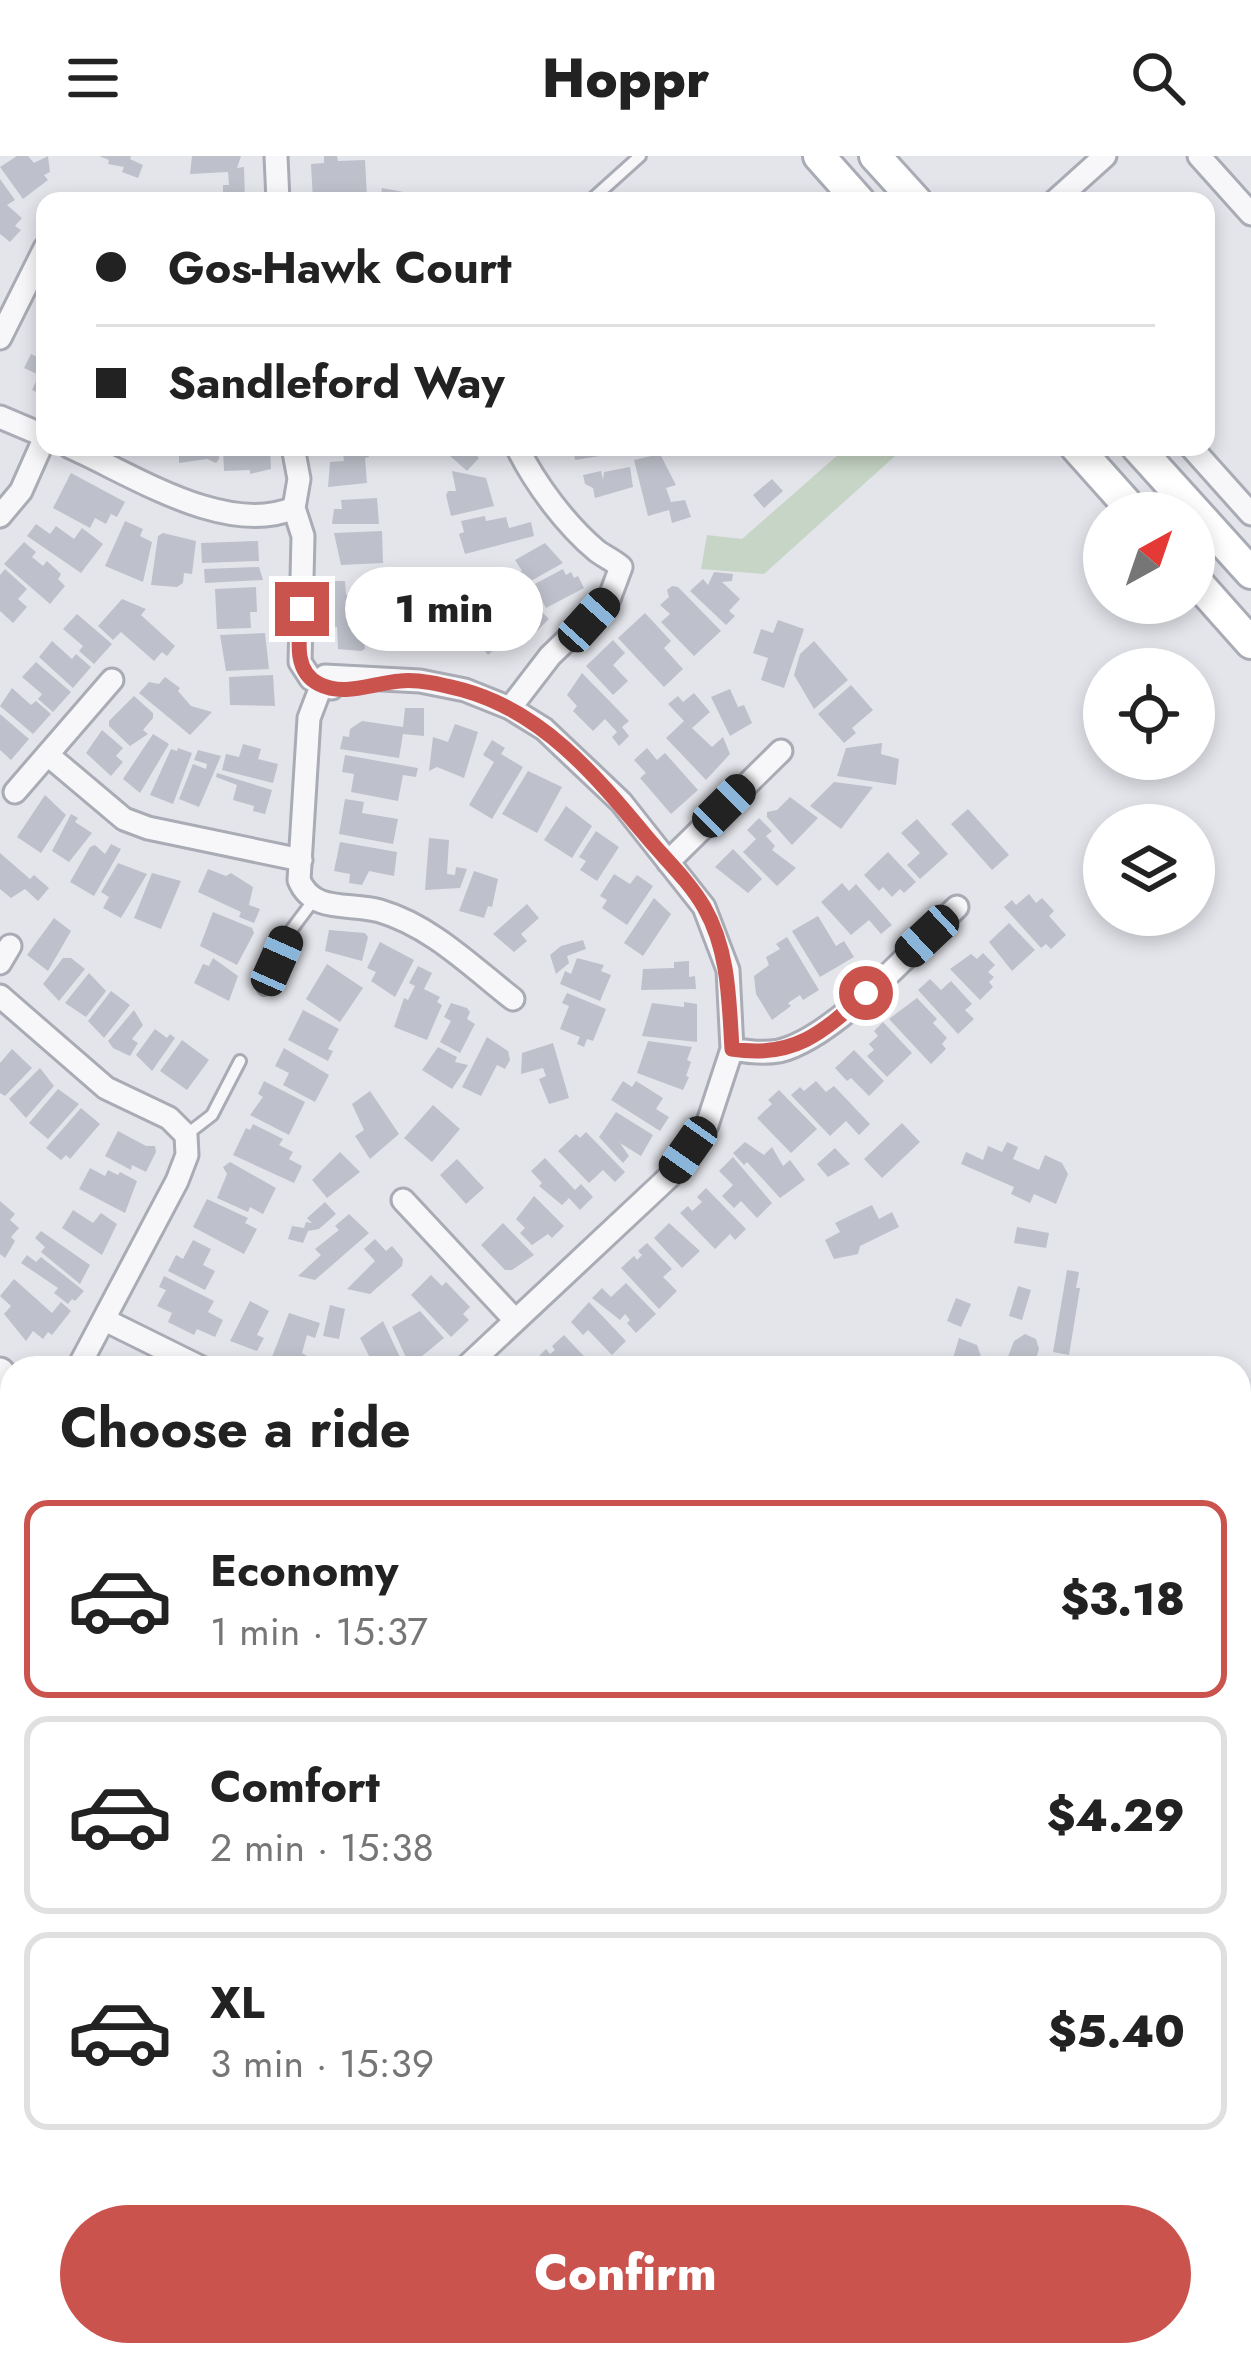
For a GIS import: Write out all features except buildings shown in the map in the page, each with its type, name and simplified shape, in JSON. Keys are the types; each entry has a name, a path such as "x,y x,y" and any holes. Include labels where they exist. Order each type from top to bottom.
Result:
{"main road":[{"path":"819,156 851,192"},
{"path":"875,156 908,192"},
{"path":"1084,456 1116,492"},
{"path":"1145,456 1251,573"},
{"path":"1215,603 1251,643"}],"street":[{"path":"276,156 278,192"},
{"path":"1065,192 1106,156"},
{"path":"1199,156 1251,214"},
{"path":"0,338 36,266"},
{"path":"0,417 36,433"},
{"path":"0,515 21,490 36,456"},
{"path":"91,456 212,509 285,509"},
{"path":"291,456 285,509 303,536 302,609 312,663 324,681"},
{"path":"510,708 550,656 608,598 621,567 580,533 531,475 522,456"},
{"path":"1199,456 1251,514"},
{"path":"16,792 112,680"},
{"path":"324,681 398,681 465,691 510,708 544,729 621,802 704,908 728,970 732,1049 706,1125 670,1176 477,1356"},
{"path":"324,681 309,718 299,880 313,901 375,910 418,927 512,999"},
{"path":"668,862 781,751"},
{"path":"48,755 124,819 301,860"},
{"path":"732,1049 782,1050 810,1038 835,1022 957,907"},
{"path":"0,996 106,1088 169,1118 186,1135 187,1155 177,1181 84,1356"},
{"path":"403,1200 515,1321"},
{"path":"104,1320 178,1356"}],"lane":[{"path":"600,192 640,156"},
{"path":"264,989 289,933 313,901"},
{"path":"186,1135 212,1115 240,1061"}],"green space":[{"path":"837,456 895,456 764,574 701,569 707,535 742,539"}],"route":[{"path":"302,609 300,662 322,686 344,689 420,681 465,691 510,708 544,729 583,763 621,802 704,908 728,970 732,1049 782,1050 835,1022 866,993"}]}
